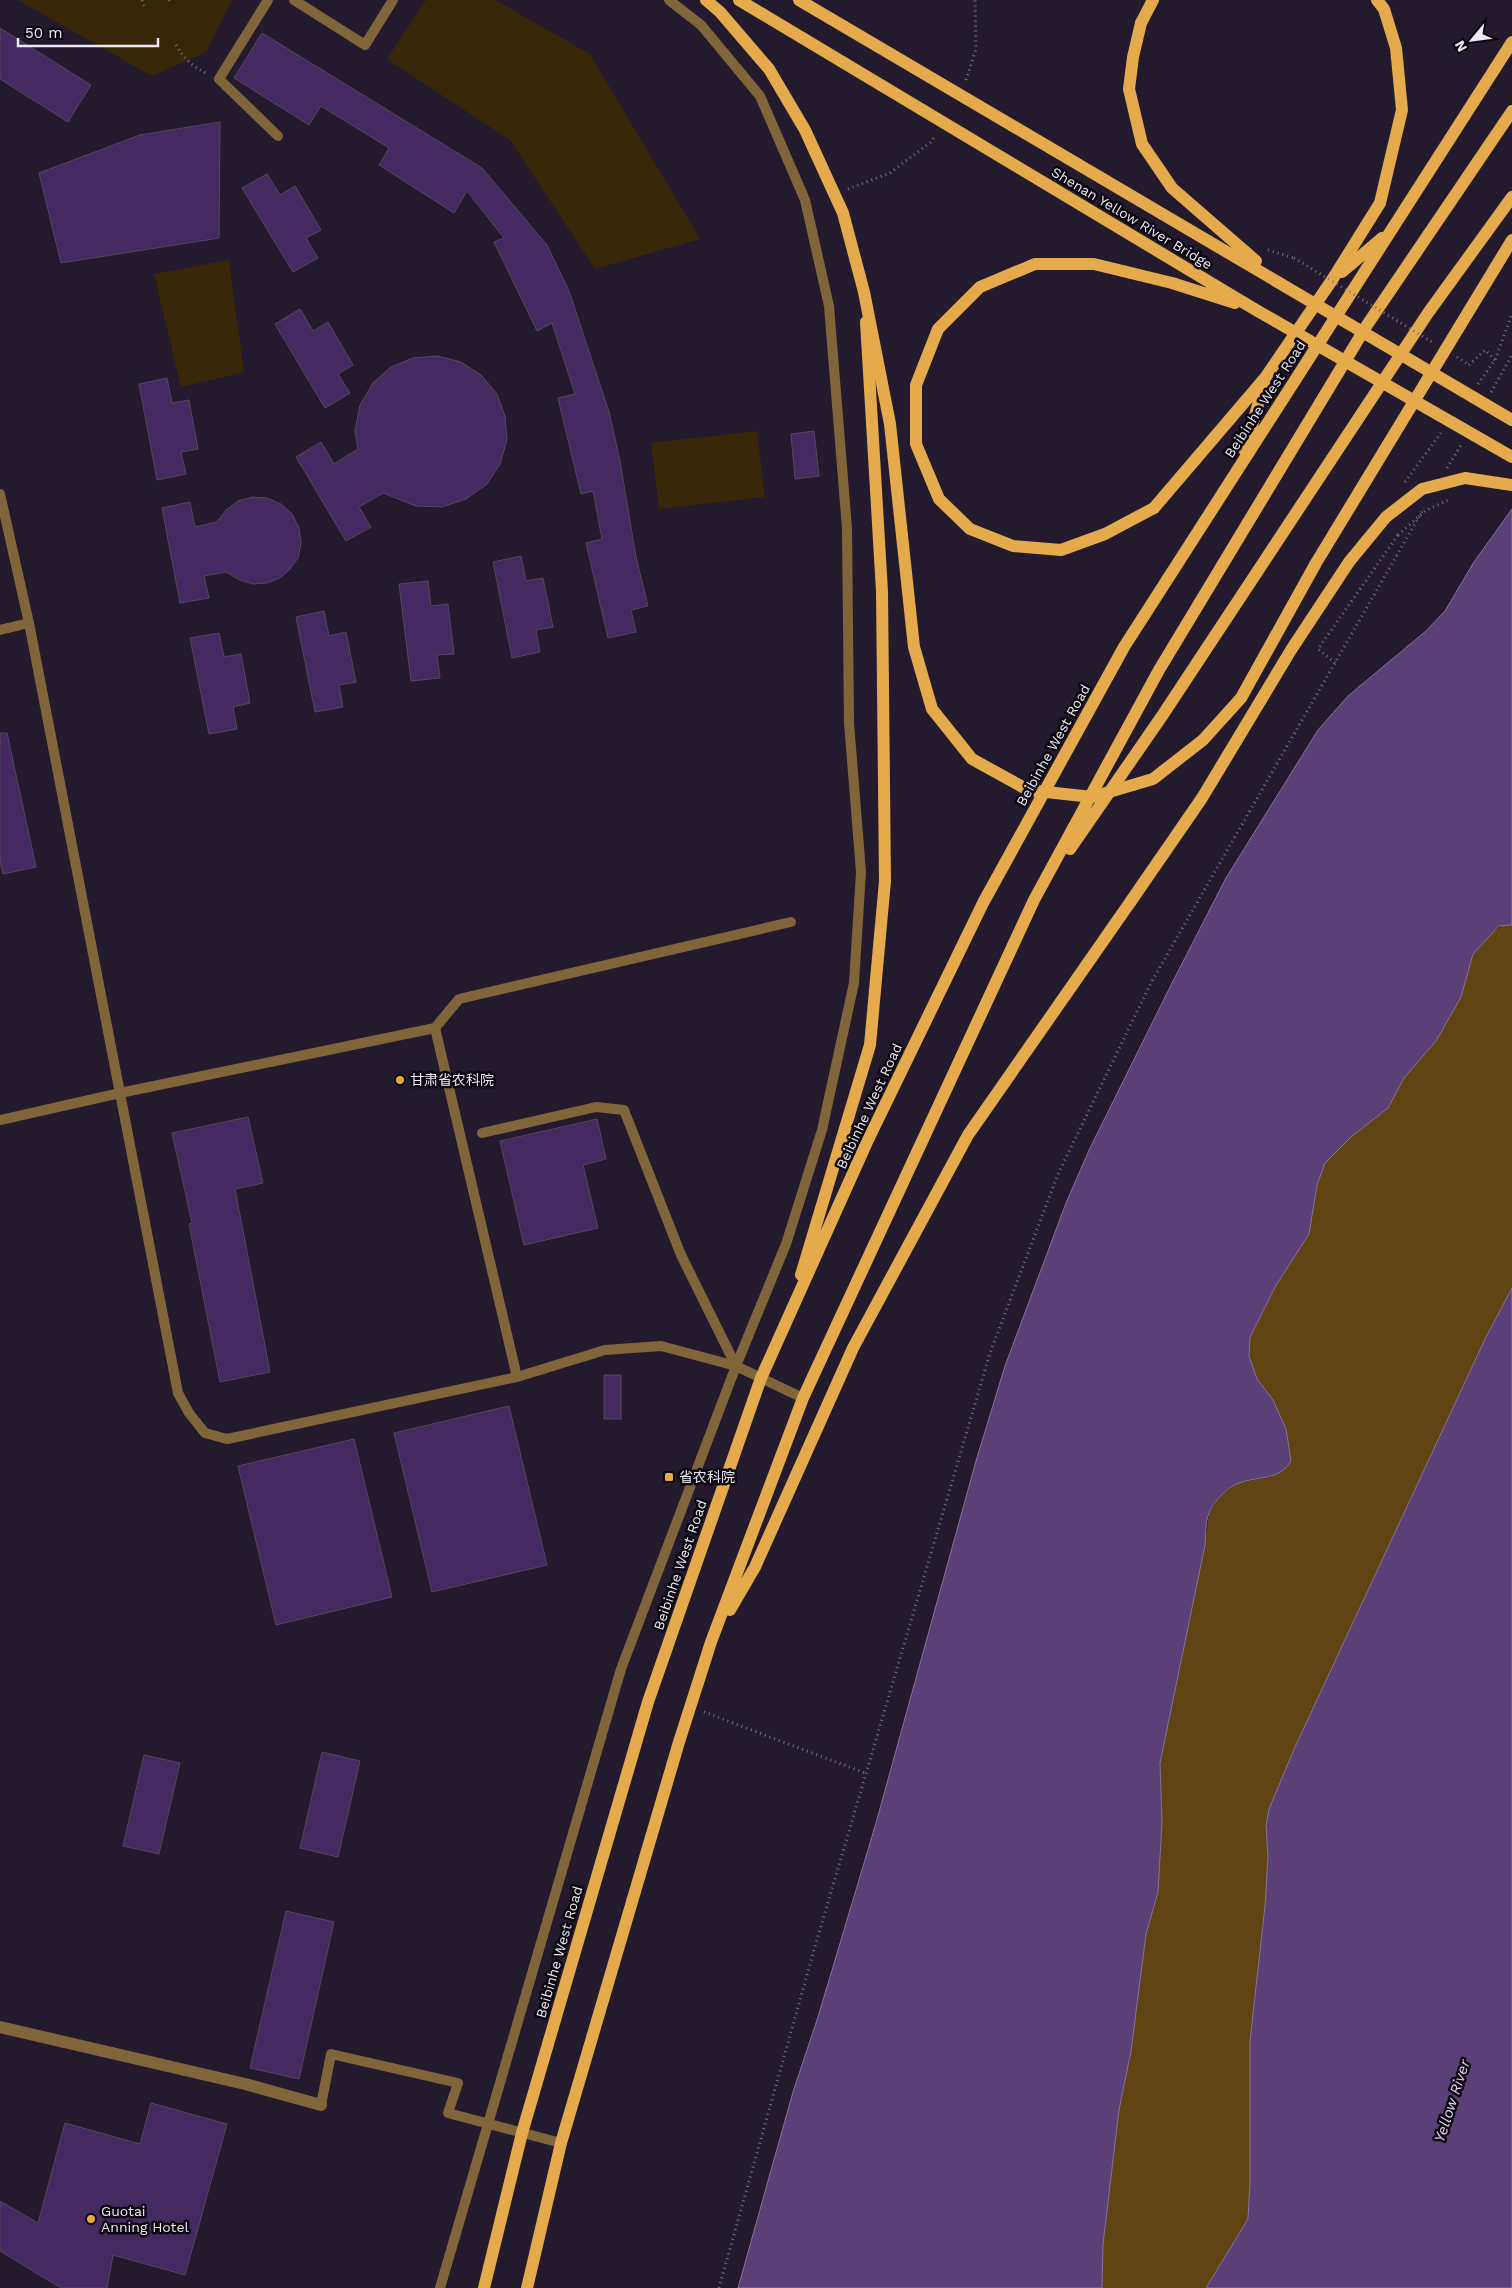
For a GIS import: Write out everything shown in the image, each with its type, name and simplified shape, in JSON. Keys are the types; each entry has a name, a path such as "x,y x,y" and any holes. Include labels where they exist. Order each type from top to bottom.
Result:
{"main road":[{"path":"706,0 720,12 769,69 806,130 843,213 864,292 890,424 914,647 932,709 972,759 1028,790 1092,797 1153,779 1203,740 1241,698 1316,563 1512,240"},
{"name":"Shenan Yellow River Bridge","path":"739,0 1256,310 1512,457"},
{"name":"Shenan Yellow River Bridge","path":"799,0 1279,281 1512,420"},
{"path":"1153,0 1141,23 1133,56 1129,89 1142,144 1172,188 1279,281"},
{"path":"1256,310 1172,283 1094,264 1035,264 980,287 938,329 916,385 916,444 939,499 970,529 1013,546 1061,550 1105,534 1154,508 1265,378 1332,280 1380,203 1402,110 1396,48 1384,9 1377,0"},
{"name":"Beibinhe West Road","path":"484,2288 522,2133 648,1702 761,1378 867,1142 984,903 1124,647 1512,42"},
{"path":"527,2288 561,2143 711,1642 803,1398 1034,900 1159,670 1343,362 1512,111"},
{"path":"1034,900 1162,716 1428,313 1512,197"},
{"path":"1332,280 1392,230"},
{"path":"788,1320 870,1045 885,881 882,591 864,292"},
{"path":"1242,462 1265,378"},
{"path":"711,1642 755,1567 853,1348 968,1136 1202,798 1291,650 1349,562 1386,516 1422,489 1465,478 1512,485"}],"street":[{"path":"0,2027 245,2084 321,2105"}],"lane":[{"path":"268,0 220,80 278,136"},
{"path":"294,0 365,45 393,0"},
{"path":"440,2288 621,1669 736,1366 786,1244 822,1130 854,983 860,872 849,722 847,528 829,306 806,200 760,96 700,25 669,0"},
{"path":"0,494 29,623 178,1393 189,1414 205,1433 227,1439 517,1377 605,1350 661,1346 736,1366 803,1398"},
{"path":"0,630 29,623"},
{"path":"0,1120 120,1092 435,1028 459,999 791,922"},
{"path":"435,1028 517,1377"},
{"path":"482,1133 596,1107 624,1110 682,1255 736,1366"},
{"path":"321,2105 331,2054 458,2083 448,2113 561,2143"}],"path":[{"path":"142,0 145,8"},
{"path":"176,45 182,55 196,68 220,80"},
{"path":"1294,258 1436,344"},
{"path":"1453,354 1469,365 1485,350 1495,360"},
{"path":"1487,398 1512,355"},
{"path":"1443,475 1463,441"},
{"path":"1335,664 1318,648 1398,535 1425,511 1457,496"},
{"path":"719,2288 865,1773 990,1352 1058,1174 1152,981 1428,501"},
{"path":"691,1707 865,1773"}],"shaded area":[{"path":"18,0 232,0 206,52 152,76"},
{"path":"426,0 495,0 590,54 700,239 595,269 510,140 387,59"},
{"path":"229,260 244,372 181,387 154,274"},
{"path":"757,431 765,497 659,509 651,443"},
{"path":"1504,924 1512,925 1512,1288 1486,1337 1295,1747 1266,1825 1268,1857 1265,1906 1250,2041 1250,2182 1248,2219 1206,2288 1102,2288 1103,2244 1119,2110 1131,2051 1146,1934 1158,1892 1162,1822 1160,1763 1205,1545 1209,1513 1219,1497 1237,1483 1272,1477 1273,1400 1257,1379 1249,1356 1250,1337 1275,1287 1309,1234 1317,1185 1325,1163 1351,1137 1388,1108 1404,1078 1436,1041 1461,997 1473,954 1492,933"}],"water":[{"path":"1512,509 1512,925 1499,926 1473,954 1461,997 1436,1041 1404,1078 1388,1108 1351,1137 1325,1163 1317,1185 1309,1234 1275,1287 1250,1337 1249,1356 1257,1379 1273,1400 1286,1429 1291,1461 1274,1475 1239,1483 1230,1488 1214,1504 1207,1520 1205,1545 1160,1763 1162,1822 1158,1892 1146,1934 1131,2051 1119,2110 1103,2244 1102,2288 738,2288 793,2092 818,2017 876,1823 976,1461 1005,1366 1066,1203 1090,1148 1226,878 1318,730 1348,696 1426,631 1445,611 1474,562"},
{"name":"Yellow River","path":"1512,1288 1512,2288 1206,2288 1248,2219 1250,2182 1250,2041 1265,1906 1268,1857 1266,1825 1269,1809 1295,1747 1486,1337"}],"building":[{"path":"0,28 91,85 68,122 0,79"},
{"path":"262,33 482,168 547,245 569,291 609,412 620,461 636,557 648,606 631,610 636,632 608,638 586,543 602,539 593,491 581,494 558,398 575,394 552,323 537,331 494,242 504,238 467,191 454,213 379,165 389,148 321,106 309,125 234,78"},
{"path":"220,122 219,238 61,263 39,173 140,135"},
{"path":"267,174 280,195 295,186 321,230 306,238 318,258 293,272 242,188"},
{"path":"300,309 313,331 328,322 353,365 338,374 350,393 325,408 275,324"},
{"path":"437,356 461,362 481,375 497,394 505,416 507,440 500,464 487,484 466,499 442,507 416,506 383,493 359,507 371,527 346,541 296,457 321,442 334,464 358,449 355,431 360,405 373,383 391,367 413,358"},
{"path":"167,378 172,403 189,400 198,449 181,452 186,474 157,480 139,384"},
{"path":"814,431 819,476 795,479 791,434"},
{"path":"252,497 267,498 281,504 292,514 299,528 301,543 298,558 280,578 267,583 253,584 240,580 226,572 204,576 209,598 180,603 162,508 190,502 195,527 217,522 226,510 238,501"},
{"path":"521,556 526,581 543,578 553,627 536,630 540,652 512,658 493,562"},
{"path":"428,581 431,606 448,604 454,654 437,655 440,678 411,681 399,584"},
{"path":"324,611 329,636 346,632 356,682 339,685 343,707 315,712 296,617"},
{"path":"219,633 224,657 241,654 250,703 233,707 237,729 209,734 190,638"},
{"path":"0,733 7,733 36,867 3,874 0,861"},
{"path":"248,1117 263,1183 235,1189 270,1372 220,1382 189,1224 192,1223 172,1133"},
{"path":"597,1119 606,1159 583,1165 598,1228 524,1245 500,1141"},
{"path":"604,1375 621,1375 621,1419 604,1419"},
{"path":"509,1406 547,1565 432,1592 394,1433"},
{"path":"354,1439 392,1597 276,1625 238,1466"},
{"path":"322,1752 360,1761 338,1857 300,1848"},
{"path":"144,1755 180,1763 159,1854 123,1846"},
{"path":"286,1911 334,1922 299,2079 250,2068"},
{"path":"151,2103 227,2124 185,2275 113,2255 107,2288 61,2288 0,2251 0,2201 38,2223 65,2123 140,2144"}],"place":[{"name":"甘肃省农科院","path":"400,1080"},
{"name":"省农科院","path":"669,1477"},
{"name":"Guotai Anning Hotel","path":"91,2219"}]}
